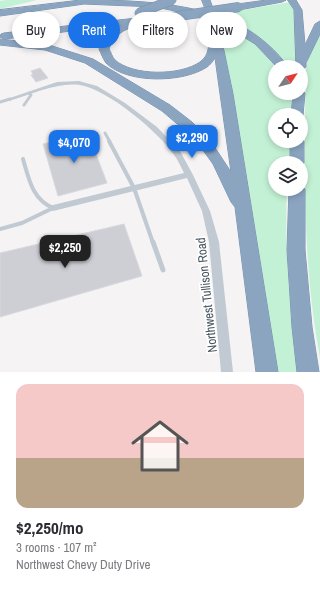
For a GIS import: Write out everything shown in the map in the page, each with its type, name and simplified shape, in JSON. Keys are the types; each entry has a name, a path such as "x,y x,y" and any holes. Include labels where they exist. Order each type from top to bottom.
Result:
{"highway":[{"path":"0,12 44,0"},
{"path":"0,12 97,0"},
{"path":"120,17 139,13 172,0"},
{"path":"206,0 210,12"},
{"path":"188,15 281,0"},
{"path":"292,0 298,10 301,60"},
{"path":"83,2 146,3 179,8 199,13 243,31 264,46 277,60"},
{"path":"303,60 320,24"},
{"path":"128,27 121,29 108,38 104,49 109,61 116,67 149,76 184,72 201,65 212,56 214,48"},
{"path":"0,36 68,29"},
{"path":"0,42 46,47 82,58 102,67 166,108 192,129 212,152 244,212"},
{"path":"218,48 227,94 267,372"},
{"path":"296,196 296,250 302,327 308,372"}],"street":[{"name":"Northwest Tullison Road","path":"10,99 57,84 79,84 95,87 123,104 155,129 177,153 206,211 214,242 227,372"},
{"path":"53,208 189,175"}],"lane":[{"path":"24,105 31,95 29,93"},
{"path":"0,102 10,99"},
{"path":"105,133 134,188 163,270"},
{"path":"24,160 32,190 45,206 53,208"},
{"path":"0,229 22,223 53,208"}],"green space":[{"path":"37,0 0,9 0,1"},
{"path":"292,2 295,7 296,60 282,60 273,50 247,35 247,12 230,12"},
{"path":"320,29 320,358 314,322 307,250 306,196 308,196 308,156 305,156 305,148 308,148 308,108 305,108 306,100 308,100 309,55"},
{"path":"247,36 273,60 268,60 268,100 291,100 291,108 268,108 268,148 290,148 289,156 268,156 268,196 287,196 286,235 288,281 298,372 278,372 223,48 247,48"}],"building":[{"path":"40,68 48,78 36,82 31,75 33,74 31,71"},
{"path":"88,133 107,183 58,196 43,144"},
{"path":"124,224 142,276 0,317 0,253"}]}
